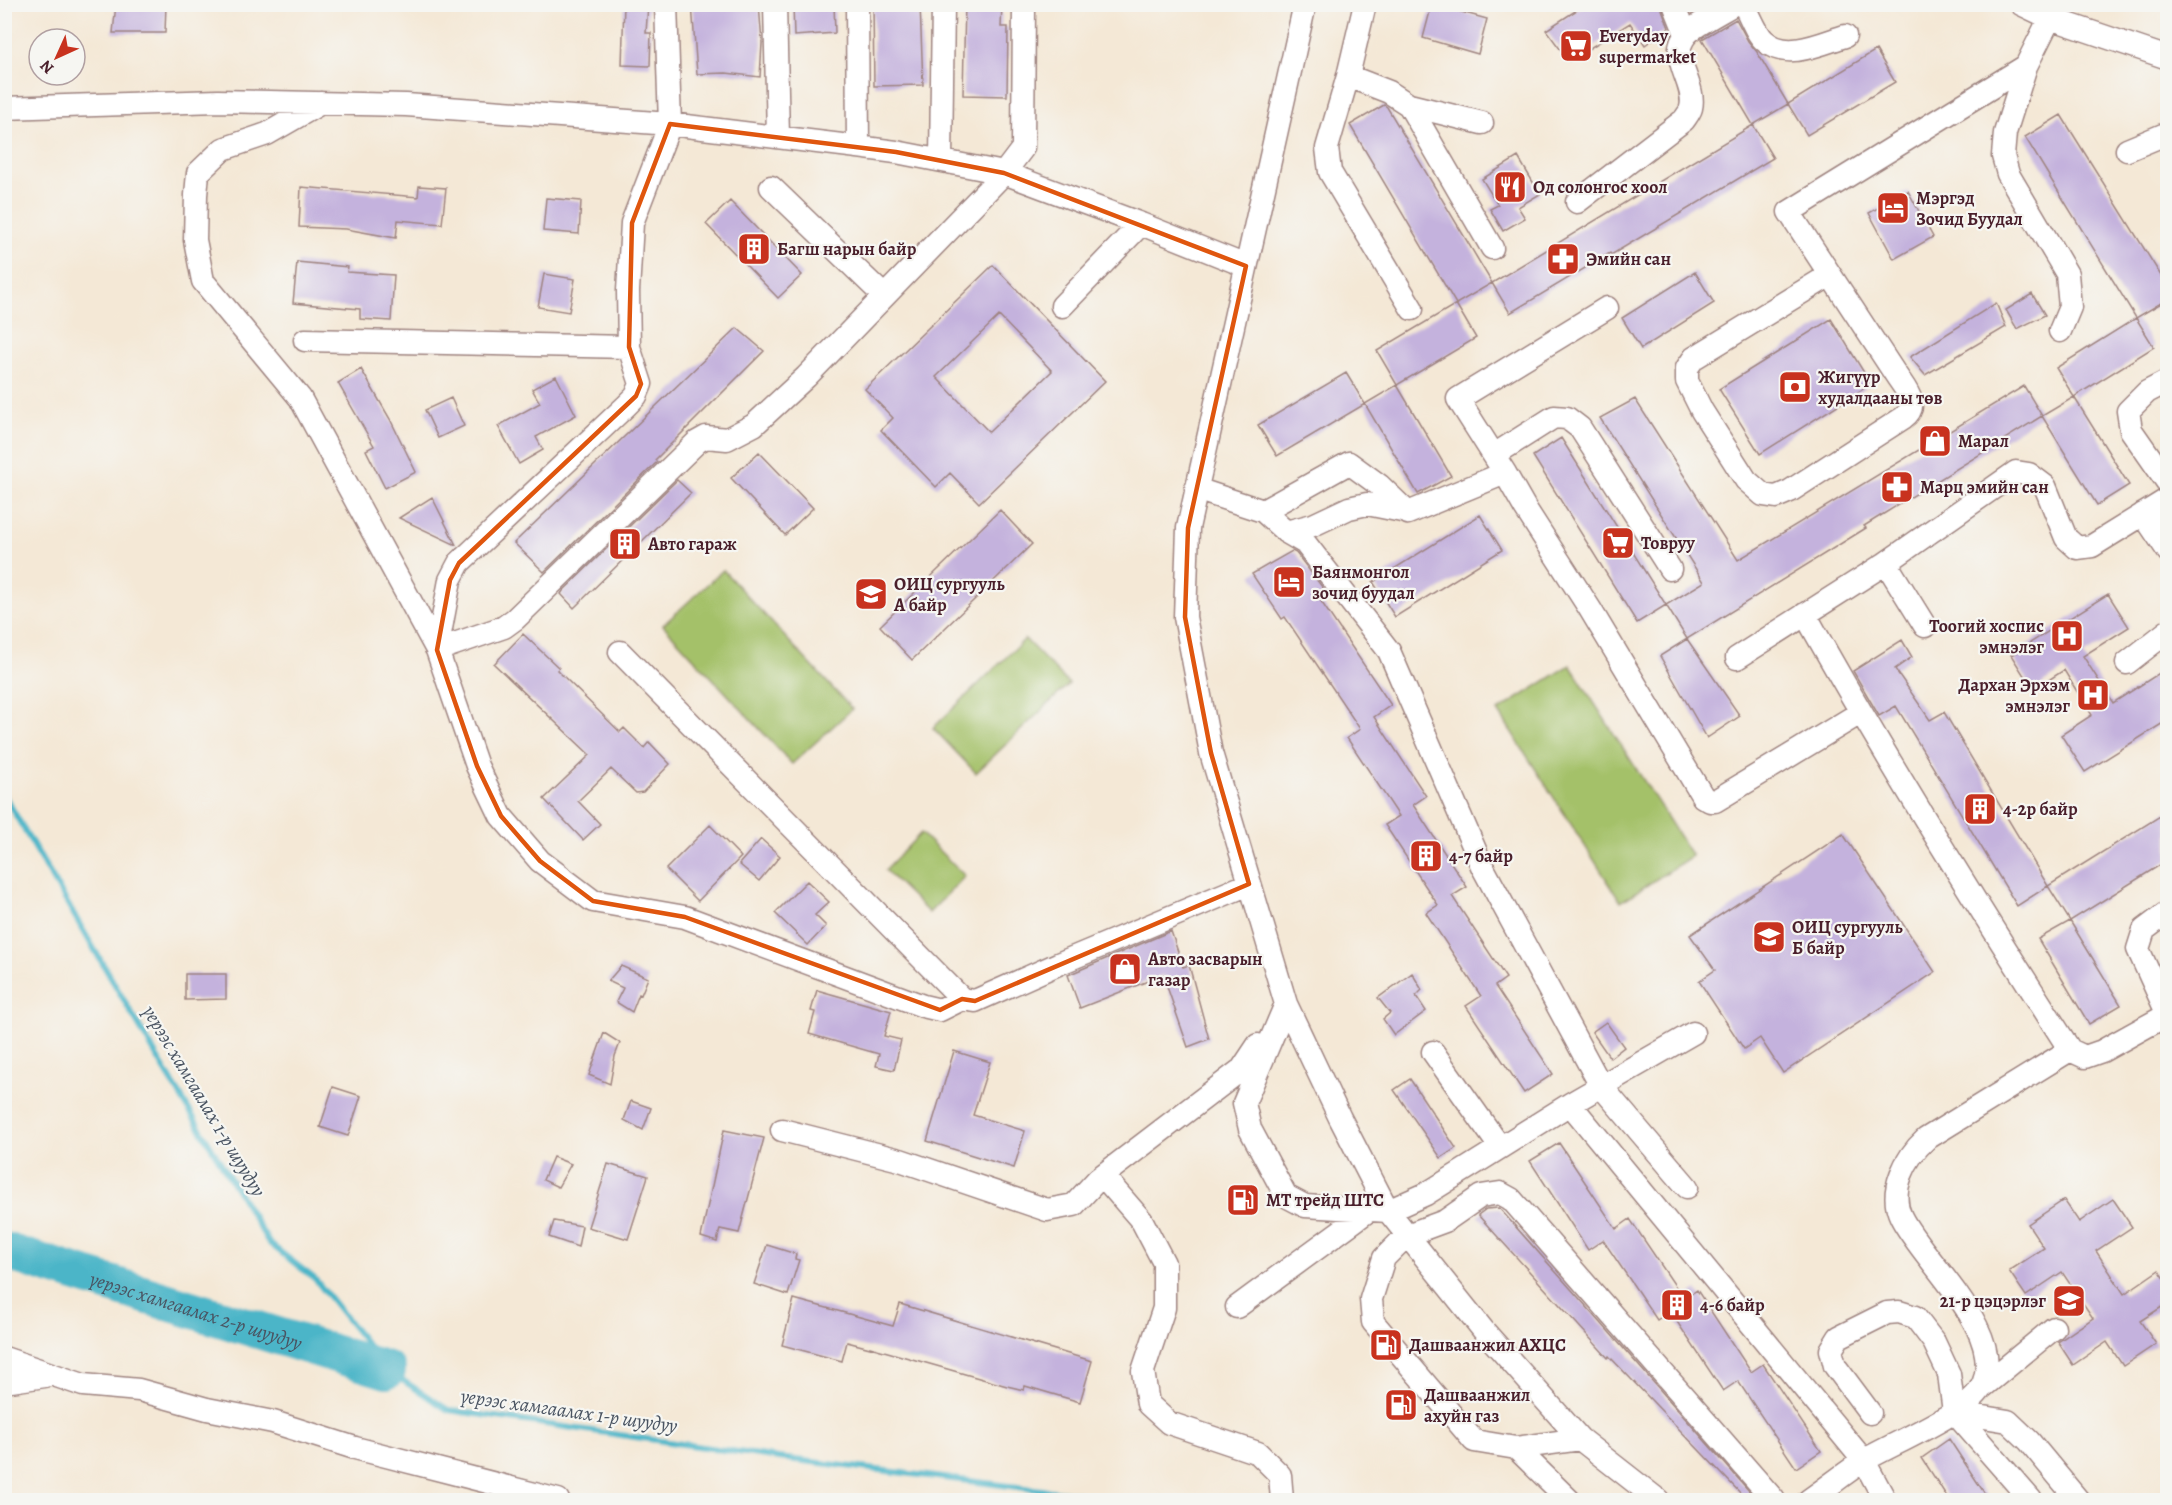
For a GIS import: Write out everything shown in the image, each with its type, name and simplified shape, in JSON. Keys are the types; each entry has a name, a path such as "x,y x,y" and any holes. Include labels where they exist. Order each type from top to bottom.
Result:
{"street":[{"path":"437,650 450,580 459,563 636,396 641,384 629,347 628,291 632,223 670,124 666,4"},
{"path":"775,4 778,137"},
{"path":"857,4 858,147"},
{"path":"942,160 943,4"},
{"path":"437,650 504,627 697,442 706,437 727,439 754,424 806,377 1004,173 1023,148 1024,4"},
{"path":"1305,4 1188,528 1185,617 1211,753 1286,1004 1340,1118 1380,1210 1407,1235 1484,1331 1580,1439 1658,1500"},
{"path":"1365,4 1348,76 1327,148 1330,172 1412,309"},
{"path":"1674,4 1686,34"},
{"path":"1577,202 1684,120 1691,108 1691,95 1679,57 1681,45 1686,34 1734,4"},
{"path":"1744,4 1764,41 1783,50 1803,49 1845,36"},
{"path":"2021,4 2050,18 2168,58"},
{"path":"2050,18 2026,66 2005,134 2003,156 2008,174 2067,274 2070,307 2060,331"},
{"path":"1830,275 1694,358 1687,368 1687,381 1702,411 1746,480 1764,495 1776,497 1790,491 1909,414 1912,400 1790,212 2026,66"},
{"path":"1348,76 1389,92 1409,105 1482,123"},
{"path":"4,108 218,101 406,105 670,124 858,147 942,160 1004,173 1246,266"},
{"path":"321,103 267,134 223,149 198,173 195,240 203,281 300,398 437,650 477,766 501,816 540,861 593,901 685,917 923,1006 940,1010 962,999 975,1001 1249,884"},
{"path":"1409,105 1492,248"},
{"path":"2127,150 2168,133"},
{"path":"771,187 884,296"},
{"path":"1062,306 1141,224"},
{"path":"1607,308 1458,399 1590,609 1703,797 1715,801 1860,713"},
{"path":"305,340 629,347"},
{"path":"2168,381 2147,392 2128,411 2131,430 2168,483"},
{"path":"1286,532 1313,525 1349,508 1367,504 1408,513 1500,464 1554,417 1567,418 1580,428 1670,569"},
{"path":"1263,511 1349,463 1379,484 1408,513"},
{"path":"1737,658 1886,562 2016,472 2029,474 2045,486 2066,538 2078,548 2092,546 2168,499"},
{"path":"1196,489 1263,511 1286,532 1305,543 1389,651 1482,866 1601,1086 1687,1187"},
{"path":"2143,514 2168,551"},
{"path":"1886,562 1925,626"},
{"path":"1805,614 1860,713 1979,908 2070,1050 2085,1057 2102,1051 2167,1015 2138,950 2144,930 2168,912"},
{"path":"2127,663 2168,631"},
{"path":"620,652 962,999"},
{"path":"782,1130 900,1160 1047,1210 1074,1205 1103,1176 1242,1069 1286,1004"},
{"path":"1286,1004 1244,1103 1250,1129 1286,1196 1305,1206 1380,1210"},
{"path":"1236,1307 1380,1210 1426,1194 1570,1104 1693,1033"},
{"path":"1980,1389 1986,1369 1986,1355 1979,1328 1900,1216 1899,1181 1909,1158 1926,1139 2070,1050"},
{"path":"1433,1052 1500,1147"},
{"path":"1570,1104 1864,1461 1885,1500"},
{"path":"1103,1176 1142,1221 1164,1263 1164,1308 1143,1371 1148,1404 1169,1423 1258,1453 1280,1475 1282,1500"},
{"path":"1580,1439 1516,1448 1474,1441 1372,1322 1371,1299 1384,1258 1407,1235 1445,1221 1481,1196 1500,1193 1511,1199 1774,1500"},
{"path":"1870,1413 1835,1366 1831,1350 1839,1337 1887,1313 1899,1312 1915,1317 1934,1342 1948,1374 1954,1412 2031,1500"},
{"path":"1809,1500 1864,1461 1954,1412 2055,1328"},
{"path":"4,1358 83,1385 139,1390 207,1409 273,1422 355,1448 558,1500"},
{"path":"4,1382 50,1375"},
{"path":"1954,1412 2008,1421 2029,1441 2078,1500"},
{"path":"1516,1448 1569,1500"}],"highlighted area":[{"path":"670,124 896,152 1004,173 1246,266 1188,528 1185,617 1211,753 1249,884 975,1001 962,999 940,1010 685,917 593,901 540,861 501,816 477,766 437,650 450,580 459,563 636,396 641,384 629,347 632,223"}],"green space":[{"path":"723,570 852,709 792,764 663,625"},
{"path":"1025,639 1069,684 976,773 933,728"},
{"path":"1570,665 1692,856 1621,902 1498,711"},
{"path":"921,833 965,876 929,913 885,870"}],"building":[{"path":"116,4 166,4 165,33 113,33"},
{"path":"624,4 648,4 646,33 651,33 650,66 622,65"},
{"path":"692,4 759,4 762,43 760,77 726,73 697,74"},
{"path":"793,4 834,4 835,33 794,36"},
{"path":"873,4 920,4 923,85 874,86"},
{"path":"965,4 1002,4 1001,27 1008,27 1007,96 963,95"},
{"path":"1432,4 1487,19 1478,54 1423,38"},
{"name":"Everyday supermarket","path":"1586,4 1660,4 1669,28 1645,45 1630,23 1569,61 1546,30"},
{"path":"1736,19 1788,104 1753,125 1702,39"},
{"path":"1876,50 1895,82 1807,135 1788,104"},
{"path":"1384,105 1492,283 1456,304 1350,125"},
{"path":"2061,115 2168,287 2168,299 2136,318 2025,137"},
{"path":"1753,125 1773,158 1510,313 1492,283"},
{"path":"1518,157 1540,194 1518,207 1525,218 1503,231 1490,209 1498,205 1482,179"},
{"path":"419,186 446,188 442,224 398,220 396,238 346,229 299,227 301,187 418,197"},
{"path":"1908,191 1933,237 1894,259 1869,213"},
{"path":"546,198 581,201 579,234 543,231"},
{"name":"Багш нарын байр","path":"730,201 802,275 778,298 706,224"},
{"path":"297,262 348,267 347,272 394,275 391,321 360,319 360,309 293,303"},
{"name":"ОИЦ сургууль А байр","path":"993,265 1105,381 979,503 950,473 936,487 881,430 893,418 865,389","holes":["999,316 1052,371 989,432 936,377"]},
{"path":"1695,272 1714,303 1641,349 1622,318"},
{"path":"544,274 575,279 569,312 538,307"},
{"path":"2032,294 2045,315 2017,329 2006,310"},
{"path":"1996,303 2006,327 1925,375 1910,357"},
{"path":"1456,304 1476,338 1397,385 1377,351"},
{"path":"2136,318 2154,347 2074,397 2056,368"},
{"name":"Жигүүр худалдааны төв","path":"1831,319 1871,384 1760,454 1719,389"},
{"path":"737,328 764,351 655,460 657,462 544,572 514,543"},
{"path":"361,369 390,419 416,472 385,488 366,450 374,446 338,383"},
{"path":"1346,373 1365,404 1277,456 1258,425"},
{"path":"556,376 576,415 536,437 543,450 519,464 498,426 540,403 532,389"},
{"path":"1397,385 1451,476 1418,494 1365,404"},
{"path":"2024,386 2042,416 1687,639 1666,605 1704,582 1600,418 1635,399 1738,560"},
{"path":"2074,397 2129,485 2097,505 2042,416"},
{"path":"451,398 464,426 438,438 425,410"},
{"path":"1561,438 1666,605 1637,623 1533,456"},
{"path":"759,452 813,508 785,535 731,478"},
{"name":"Авто гараж","path":"677,480 691,493 574,608 561,594 563,591"},
{"path":"432,497 456,545 399,518"},
{"path":"1000,510 1032,544 912,660 880,626"},
{"path":"1480,515 1502,550 1395,617 1373,582"},
{"name":"4-7 байр","path":"1292,551 1296,553 1326,592 1318,597 1391,705 1374,717 1426,796 1413,805 1467,887 1452,896 1506,978 1495,986 1553,1074 1524,1093 1466,1006 1481,996 1426,913 1438,905 1385,825 1399,816 1347,738 1360,729 1285,617 1282,619 1252,574"},
{"path":"2108,594 2129,627 2083,656 2113,703 2161,672 2168,683 2168,720 2085,772 2061,735 2092,715 2064,670 2033,690 2011,655"},
{"path":"523,634 620,732 624,728 644,748 649,742 670,764 643,792 636,793 611,769 578,801 600,824 583,840 544,799 590,755 494,664"},
{"path":"1687,639 1740,716 1707,738 1660,656"},
{"name":"4-2р байр","path":"1902,640 1912,657 1895,669 1930,720 1944,712 2048,886 2017,906 1896,706 1879,716 1853,671"},
{"name":"4-2р байр","path":"2168,811 2168,860 2070,921 2048,886"},
{"path":"710,825 741,857 698,901 666,869"},
{"name":"ОИЦ сургууль Б байр","path":"1843,834 1935,972 1783,1073 1760,1038 1744,1049 1699,981 1715,970 1690,935"},
{"path":"761,839 780,856 759,881 739,864"},
{"path":"807,881 829,902 815,915 826,926 808,945 775,913"},
{"path":"2070,921 2121,1005 2089,1024 2038,939"},
{"name":"Авто засварын газар","path":"1171,931 1183,967 1189,965 1209,1039 1188,1047 1163,975 1080,1008 1068,975"},
{"path":"621,966 648,978 632,1012 616,1002 623,988 608,981"},
{"path":"1412,973 1422,990 1416,996 1426,1011 1394,1035 1383,1019 1390,1013 1378,998"},
{"path":"185,974 226,974 226,999 185,1000"},
{"path":"817,990 891,1011 884,1036 901,1040 894,1070 876,1066 879,1054 809,1034 815,1012 811,1011"},
{"path":"1606,1022 1624,1047 1610,1058 1592,1032"},
{"path":"604,1033 620,1043 610,1084 589,1075"},
{"path":"954,1051 990,1062 973,1115 1025,1131 1014,1168 927,1141"},
{"path":"1410,1079 1456,1148 1441,1158 1394,1090"},
{"path":"333,1087 361,1096 348,1136 320,1127"},
{"path":"631,1101 651,1108 643,1130 624,1120"},
{"path":"724,1130 764,1138 739,1233 720,1229 717,1242 701,1237"},
{"name":"4-6 байр","path":"1559,1143 1616,1229 1630,1219 1684,1299 1697,1290 1751,1372 1763,1364 1821,1451 1796,1468 1738,1381 1723,1391 1670,1311 1657,1320 1603,1240 1588,1250 1530,1161"},
{"path":"553,1157 571,1164 558,1187 543,1180"},
{"path":"608,1164 648,1176 628,1239 588,1227"},
{"name":"21-р цэцэрлэг","path":"2113,1199 2132,1227 2096,1251 2124,1294 2159,1270 2168,1283 2168,1303 2140,1321 2156,1344 2123,1366 2107,1342 2073,1365 2058,1342 2093,1318 2062,1272 2026,1296 2009,1271 2044,1248 2028,1224 2064,1200 2079,1222"},
{"path":"1499,1208 1757,1500 1747,1500 1609,1356 1608,1358 1478,1215 1486,1209"},
{"path":"554,1221 582,1226 578,1247 549,1237"},
{"path":"767,1245 796,1254 795,1259 799,1260 788,1295 754,1284"},
{"path":"794,1299 893,1326 900,1304 1092,1361 1080,1402 1025,1386 1024,1390 1007,1386 847,1342 842,1361 782,1345"},
{"path":"1949,1439 1989,1500 1949,1500 1922,1458"}],"waterway":[{"name":"үерээс хамгаалах 1-р шуудуу","path":"4,795 269,1243 315,1279 387,1370 448,1410 779,1458 1125,1500"},
{"name":"үерээс хамгаалах 2-р шуудуу","path":"4,1251 387,1370"}],"place":[{"name":"Everyday supermarket","path":"1576,46"},
{"name":"Од солонгос хоол","path":"1510,187"},
{"name":"Мэргэд Зочид Буудал","path":"1893,208"},
{"name":"Багш нарын байр","path":"754,249"},
{"name":"Эмийн сан","path":"1563,259"},
{"name":"Жигүүр худалдааны төв","path":"1795,387"},
{"name":"Марал","path":"1935,441"},
{"name":"Марц эмийн сан","path":"1897,487"},
{"name":"Товруу","path":"1618,543"},
{"name":"Авто гараж","path":"625,544"},
{"name":"Баянмонгол зочид буудал","path":"1289,582"},
{"name":"ОИЦ сургууль А байр","path":"871,594"},
{"name":"Тоогий хоспис эмнэлэг","path":"2067,636"},
{"name":"Дархан Эрхэм эмнэлэг","path":"2093,695"},
{"name":"4-2р байр","path":"1980,809"},
{"name":"4-7 байр","path":"1426,856"},
{"name":"ОИЦ сургууль Б байр","path":"1769,937"},
{"name":"Авто засварын газар","path":"1125,969"},
{"name":"МТ трейд ШТС","path":"1243,1200"},
{"name":"21-р цэцэрлэг","path":"2069,1301"},
{"name":"4-6 байр","path":"1677,1305"},
{"name":"Дашваанжил АХЦС","path":"1386,1345"},
{"name":"Дашваанжил ахуйн газ","path":"1401,1405"}]}
